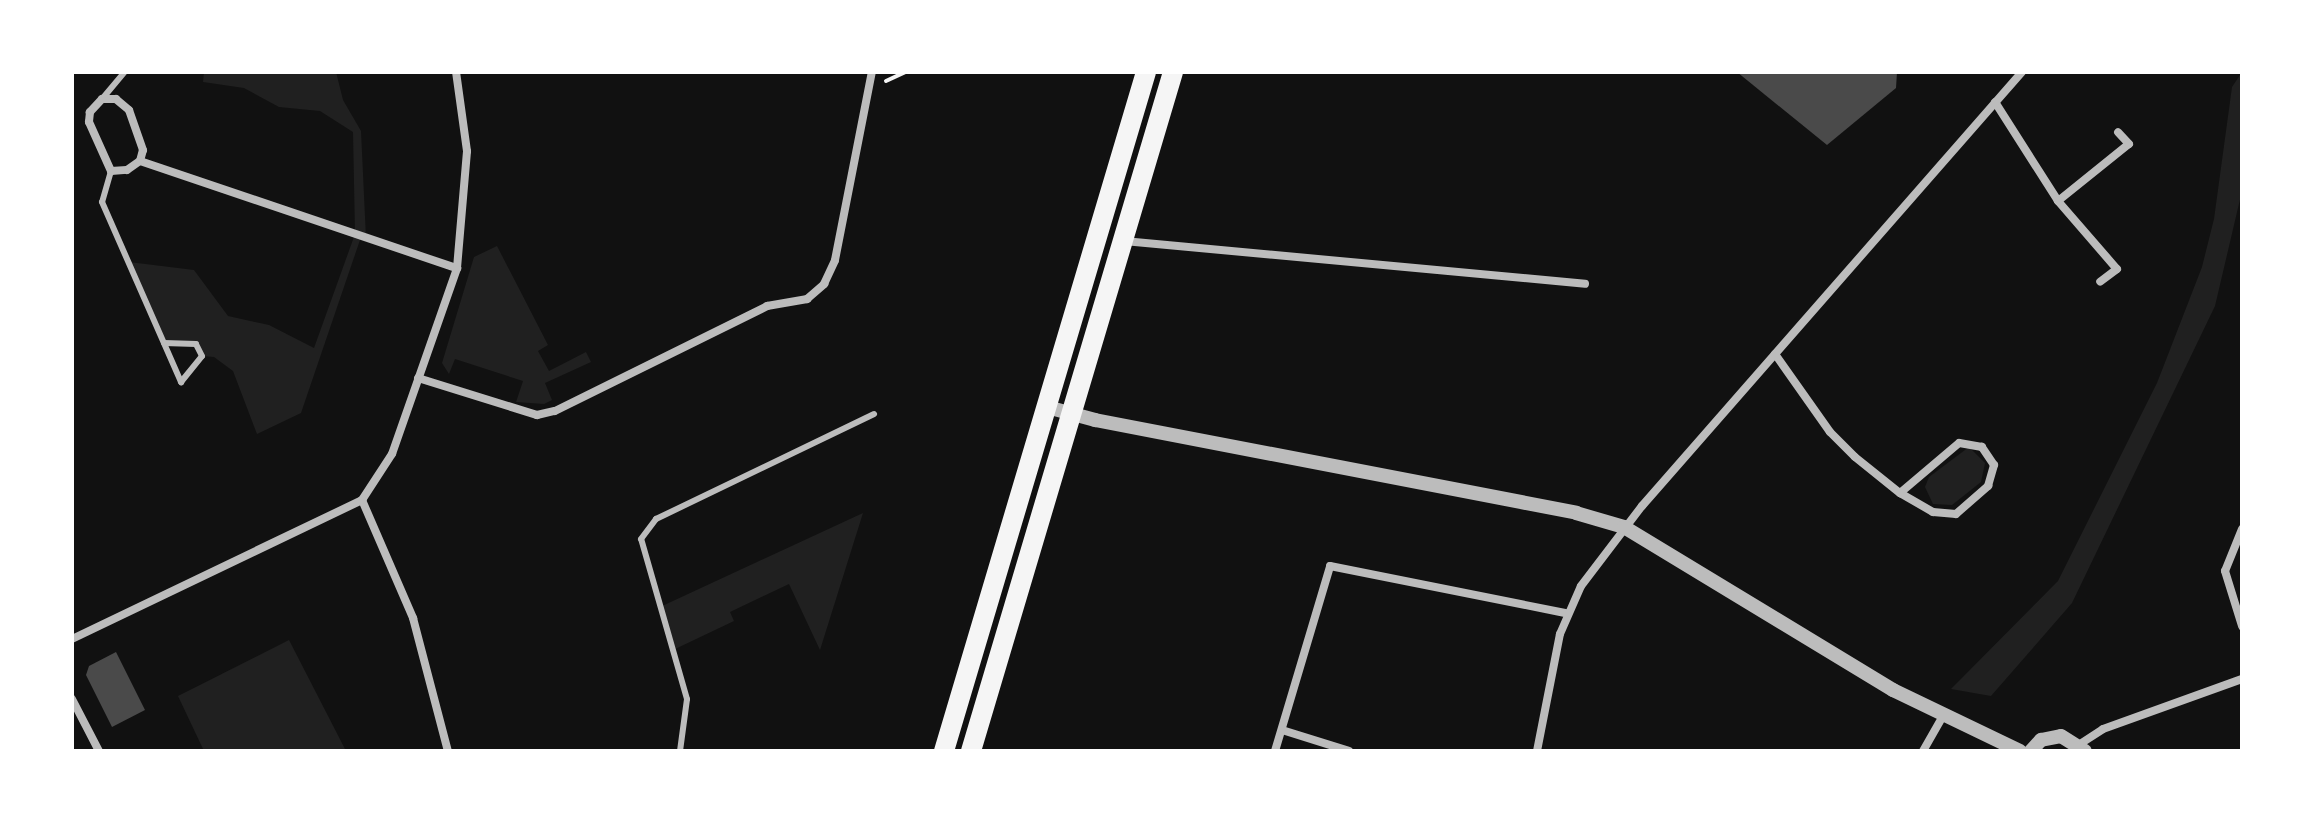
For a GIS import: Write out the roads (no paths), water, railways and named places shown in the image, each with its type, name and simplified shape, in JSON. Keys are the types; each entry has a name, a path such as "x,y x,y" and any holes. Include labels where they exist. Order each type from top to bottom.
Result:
{"main road":[{"path":"944,751 1146,72"},
{"path":"971,751 1173,72"}],"street":[{"path":"72,639 362,500 387,466 457,268 467,151 456,72"},
{"path":"418,378 537,415 555,411 767,306 807,299 824,284 835,260 872,72"},
{"path":"1537,751 1566,613 1624,527 2022,72"},
{"path":"102,99 116,99 129,110 143,150 140,161 127,170 111,171 89,122 90,112 102,99"},
{"path":"1995,102 2058,201 2117,269 2100,282"},
{"path":"2058,201 2129,144 2118,132"},
{"path":"140,161 457,268"},
{"path":"1123,241 1585,284"},
{"path":"1775,354 1830,432 1900,493 1933,512 1956,514 1988,486 1994,465 1982,447 1959,443 1900,493"},
{"path":"1047,407 1576,513 1624,527 1943,716 1990,733 2020,751"},
{"path":"362,500 413,618 448,751"},
{"path":"2242,529 2225,571 2242,626"},
{"path":"1275,751 1330,566 1566,613"},
{"path":"2031,751 2051,736 2083,748 2103,729 2242,679"},
{"path":"72,699 99,751"},
{"path":"1923,751 1943,716"},
{"path":"1282,730 1349,751"}],"lane":[{"path":"102,99 125,72"},
{"path":"111,171 102,202 181,382 202,356 196,344 164,343"},
{"path":"680,751 687,699 641,539 656,519 874,414"}]}
